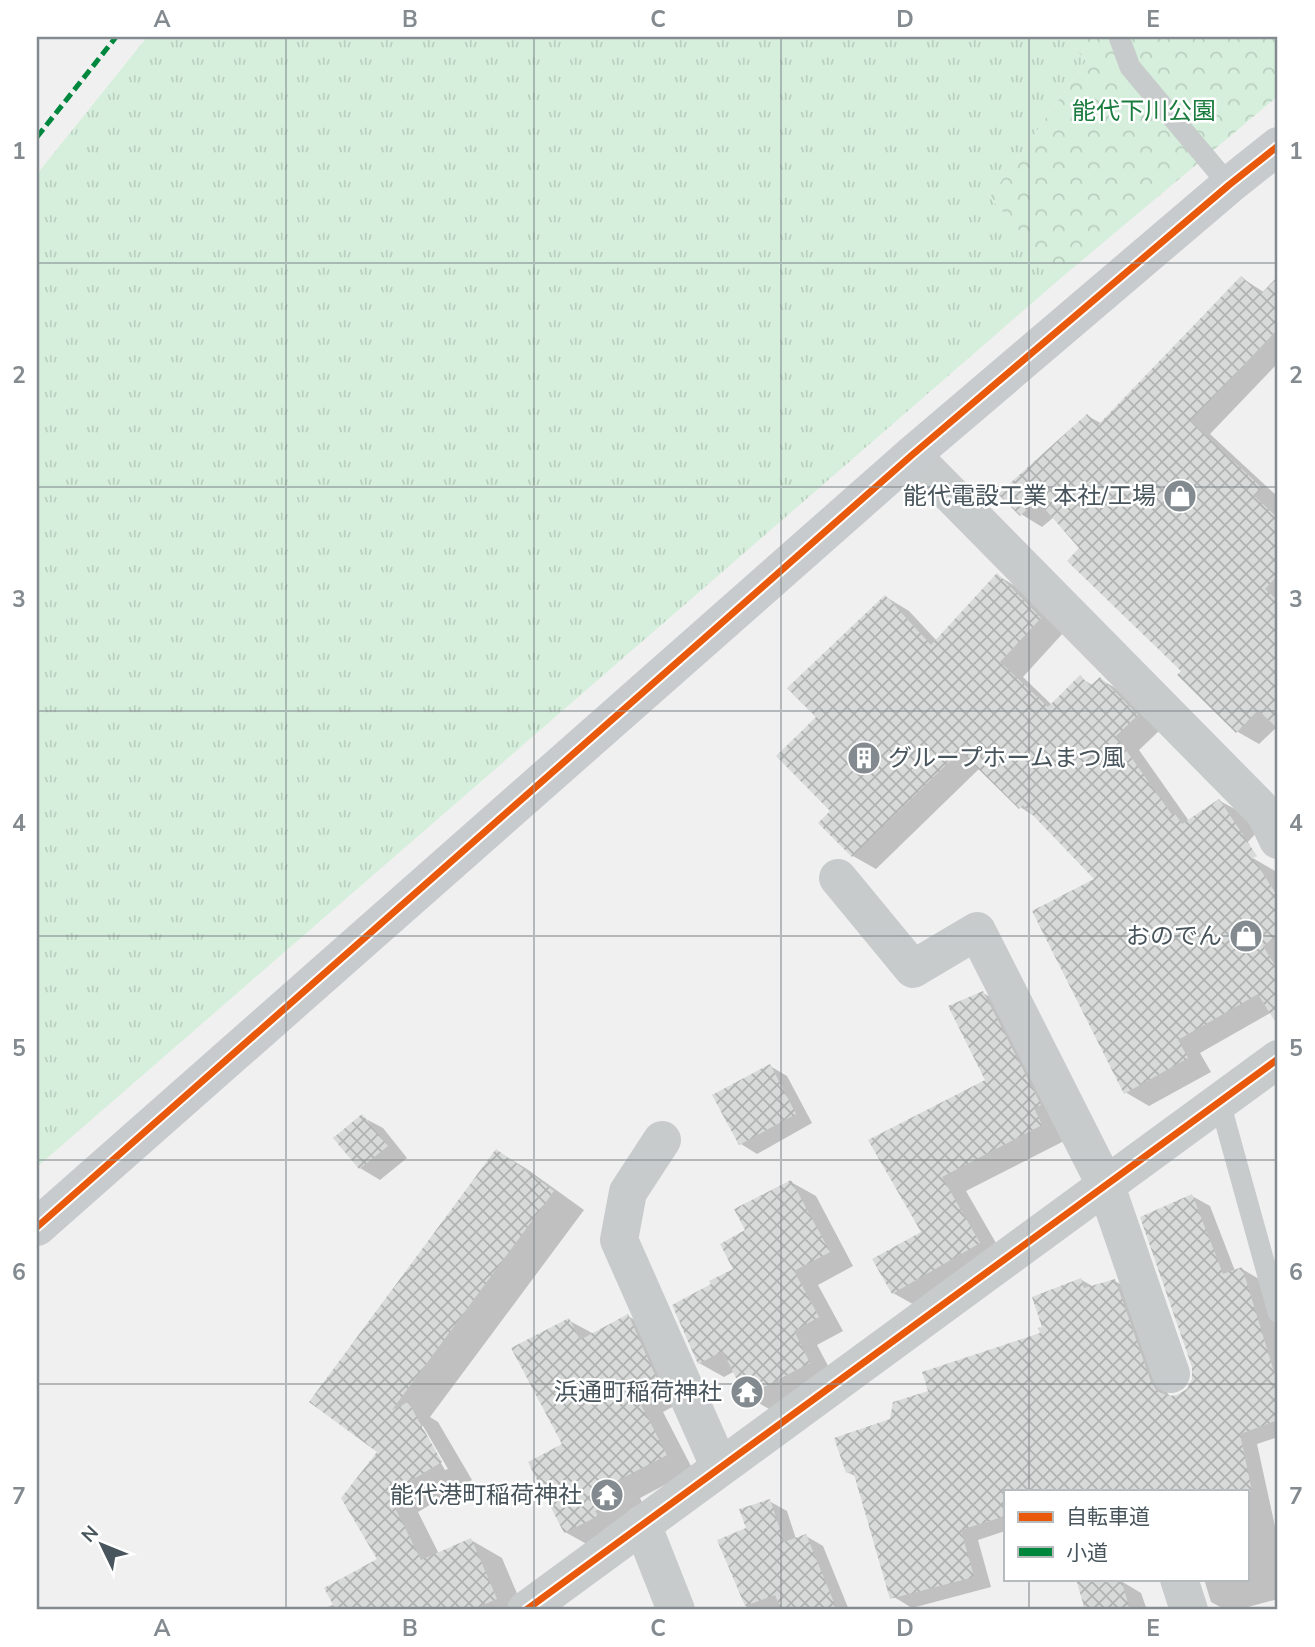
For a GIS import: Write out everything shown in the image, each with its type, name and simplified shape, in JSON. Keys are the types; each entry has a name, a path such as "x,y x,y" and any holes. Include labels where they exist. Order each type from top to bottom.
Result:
{"street":[{"path":"37,1227 912,455 1278,146"},
{"path":"912,455 1265,813 1278,840"},
{"path":"838,878 913,969 977,931 1106,1186 1171,1374"},
{"path":"526,1610 1278,1059"},
{"path":"662,1140 628,1192 619,1240 720,1468"},
{"path":"642,1524 676,1610"},
{"path":"1179,1580 1189,1610"}],"lane":[{"path":"1119,37 1130,67 1229,185"},
{"path":"1220,1103 1278,1312"}],"green space":[{"path":"147,37 1066,37 1086,61 990,197 1061,278 37,1167 37,174"},
{"name":"能代下川公園","path":"1066,37 1278,37 1278,96 1061,278 990,197 1086,61"}],"building":[{"path":"1241,276 1261,294 1278,276 1278,329 1190,421 1262,488 1254,496 1278,518 1278,575 1265,589 1278,601 1278,729 1258,710 1236,733 1177,675 1181,671 1067,561 1079,548 1037,500 1020,516 998,494 1087,414 1098,425"},
{"path":"997,573 1041,618 1000,662 1048,707 1080,675 1090,686 1100,677 1138,715 1116,736 1172,815 1175,814 1182,824 1219,799 1257,856 1253,858 1278,897 1278,936 1263,946 1278,970 1278,1026 1258,994 1178,1040 1188,1058 1124,1094 1032,911 1094,879 1023,805 1019,809 960,751 852,857 818,823 830,811 776,756 816,717 787,688 885,595 931,645"},
{"path":"983,991 1041,1105 1034,1108 1042,1125 942,1177 980,1243 892,1294 872,1259 921,1232 868,1140 985,1080 948,1006"},
{"path":"770,1064 796,1114 739,1145 712,1095"},
{"path":"362,1114 388,1146 359,1169 333,1138"},
{"path":"496,1149 554,1191 392,1410 408,1402 442,1462 388,1494 421,1560 471,1538 497,1599 471,1610 336,1610 324,1588 377,1559 341,1498 377,1452 309,1402"},
{"path":"791,1180 830,1252 794,1271 819,1317 794,1331 810,1363 745,1397 723,1351 698,1364 672,1305 733,1269 720,1244 745,1230 734,1209"},
{"path":"1192,1194 1223,1274 1242,1267 1278,1385 1278,1420 1240,1434 1252,1491 1004,1490 1004,1516 961,1530 974,1577 890,1599 853,1471 846,1473 834,1438 890,1419 893,1402 928,1391 922,1372 1040,1333 1038,1328 1042,1327 1032,1297 1081,1278 1084,1288 1115,1279 1151,1382 1157,1391 1168,1396 1177,1395 1187,1389 1192,1379 1192,1367 1140,1217"},
{"path":"628,1314 659,1384 637,1397 667,1455 615,1482 622,1499 595,1511 598,1516 564,1533 528,1462 562,1444 511,1348 569,1318 580,1340"},
{"path":"770,1499 784,1542 806,1534 837,1610 781,1610 775,1595 745,1606 717,1540 746,1528 739,1509"},
{"path":"1076,1580 1121,1580 1130,1610 1085,1610"}],"marked path":[{"path":"37,137 116,37"}],"cycle path":[{"path":"37,1227 912,455 1278,146"},
{"path":"526,1610 1278,1059"}],"place":[{"name":"能代電設工業 本社/工場","path":"1180,496"},
{"name":"グループホームまつ風","path":"864,758"},
{"name":"おのでん","path":"1246,936"},
{"name":"浜通町稲荷神社","path":"747,1392"},
{"name":"能代港町稲荷神社","path":"607,1495"}]}
